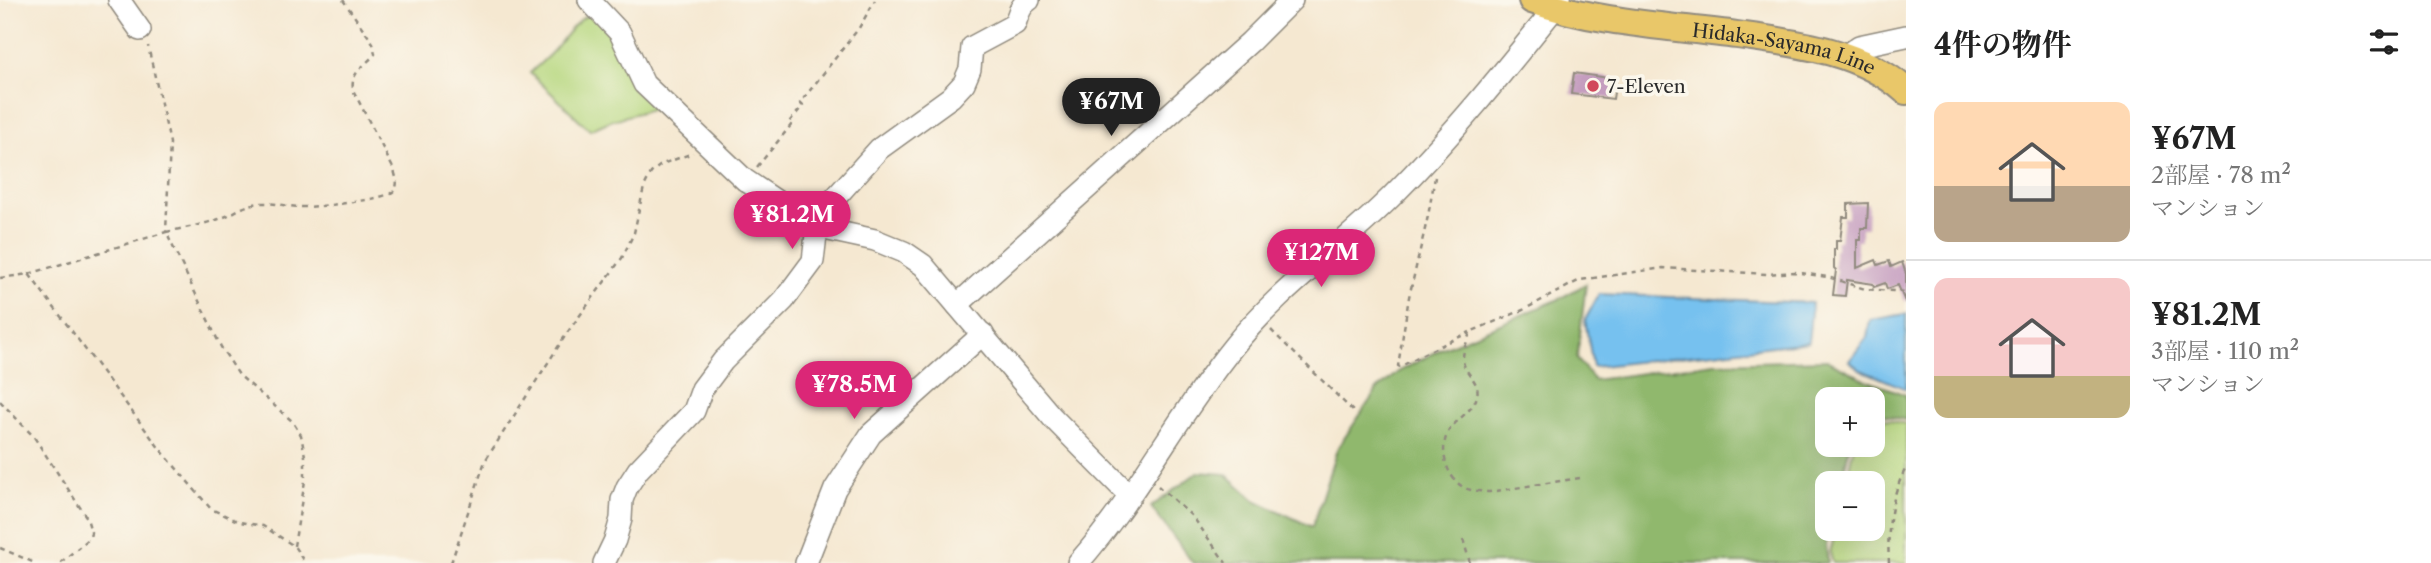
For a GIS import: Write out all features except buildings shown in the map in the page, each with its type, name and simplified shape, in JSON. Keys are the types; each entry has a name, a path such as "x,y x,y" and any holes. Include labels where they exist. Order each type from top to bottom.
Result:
{"main road":[{"name":"Hidaka-Sayama Line","path":"1549,2 1626,20 1784,41 1845,56 1875,69 1906,91"}],"street":[{"path":"119,0 140,30"},
{"path":"589,0 620,33 644,84 746,180 815,227 875,240 904,251 923,265 1052,417 1130,496"},
{"path":"604,563 615,540 627,487 638,470 694,411 702,388 723,361 784,300 813,261 818,217 879,149 951,97 964,83 970,69 972,47 1015,24 1024,2 1029,0"},
{"path":"957,305 1250,42 1292,0"},
{"path":"1078,563 1146,474 1232,347 1259,318 1390,198 1432,153 1549,2"},
{"path":"1845,56 1859,46 1906,36"},
{"path":"806,563 835,489 871,434 983,334"}],"path":[{"path":"0,278 29,274 166,232 219,219 253,204 300,208 371,200 387,196 395,190 397,182 394,170 353,90 355,72 375,54 373,43 343,0"},
{"path":"746,180 792,124 789,122 803,106 800,103 859,28 875,0"},
{"path":"140,30 148,46 170,143 166,232 221,347 239,375 292,421 301,435 305,456 305,481 294,546"},
{"path":"451,563 485,461 567,333 622,258 634,233 651,173 662,164 710,148"},
{"path":"1432,153 1435,172 1433,192 1409,297 1398,366 1400,367 1470,332 1523,310 1580,280 1663,268 1767,274 1795,272 1828,277 1865,289 1906,292"},
{"path":"29,274 160,449 211,509 240,522 263,526 294,546 305,563"},
{"path":"1259,318 1355,413"},
{"path":"1470,332 1462,356 1464,366 1478,386 1477,398 1447,435 1444,456 1453,478 1462,486 1489,492 1580,478"},
{"path":"0,401 34,437 87,518 90,538 60,563"},
{"path":"1889,563 1887,531 1900,480 1906,468"},
{"path":"1146,474 1193,517 1226,563"},
{"path":"1462,538 1470,563"},
{"path":"0,548 35,563"}],"green space":[{"path":"594,12 608,27 655,108 610,121 590,130 530,73 577,23"},
{"path":"1586,284 1577,359 1594,380 1714,363 1827,360 1885,387 1815,387 1815,457 1847,457 1844,471 1815,471 1815,541 1827,541 1828,563 1193,563 1151,507 1198,472 1226,474 1255,500 1312,527 1337,449 1377,390 1398,372 1441,349 1557,300"},
{"path":"1885,387 1906,395 1906,420 1885,416"},
{"path":"1885,420 1906,424 1906,563 1833,563 1830,553 1833,541 1885,541 1885,471 1849,471 1851,457 1885,457"}],"water":[{"path":"1599,294 1812,303 1808,342 1593,367 1585,320"},
{"path":"1906,314 1906,389 1861,370 1849,361 1867,337 1870,320"}],"place":[{"name":"7-Eleven","path":"1593,86"}]}
